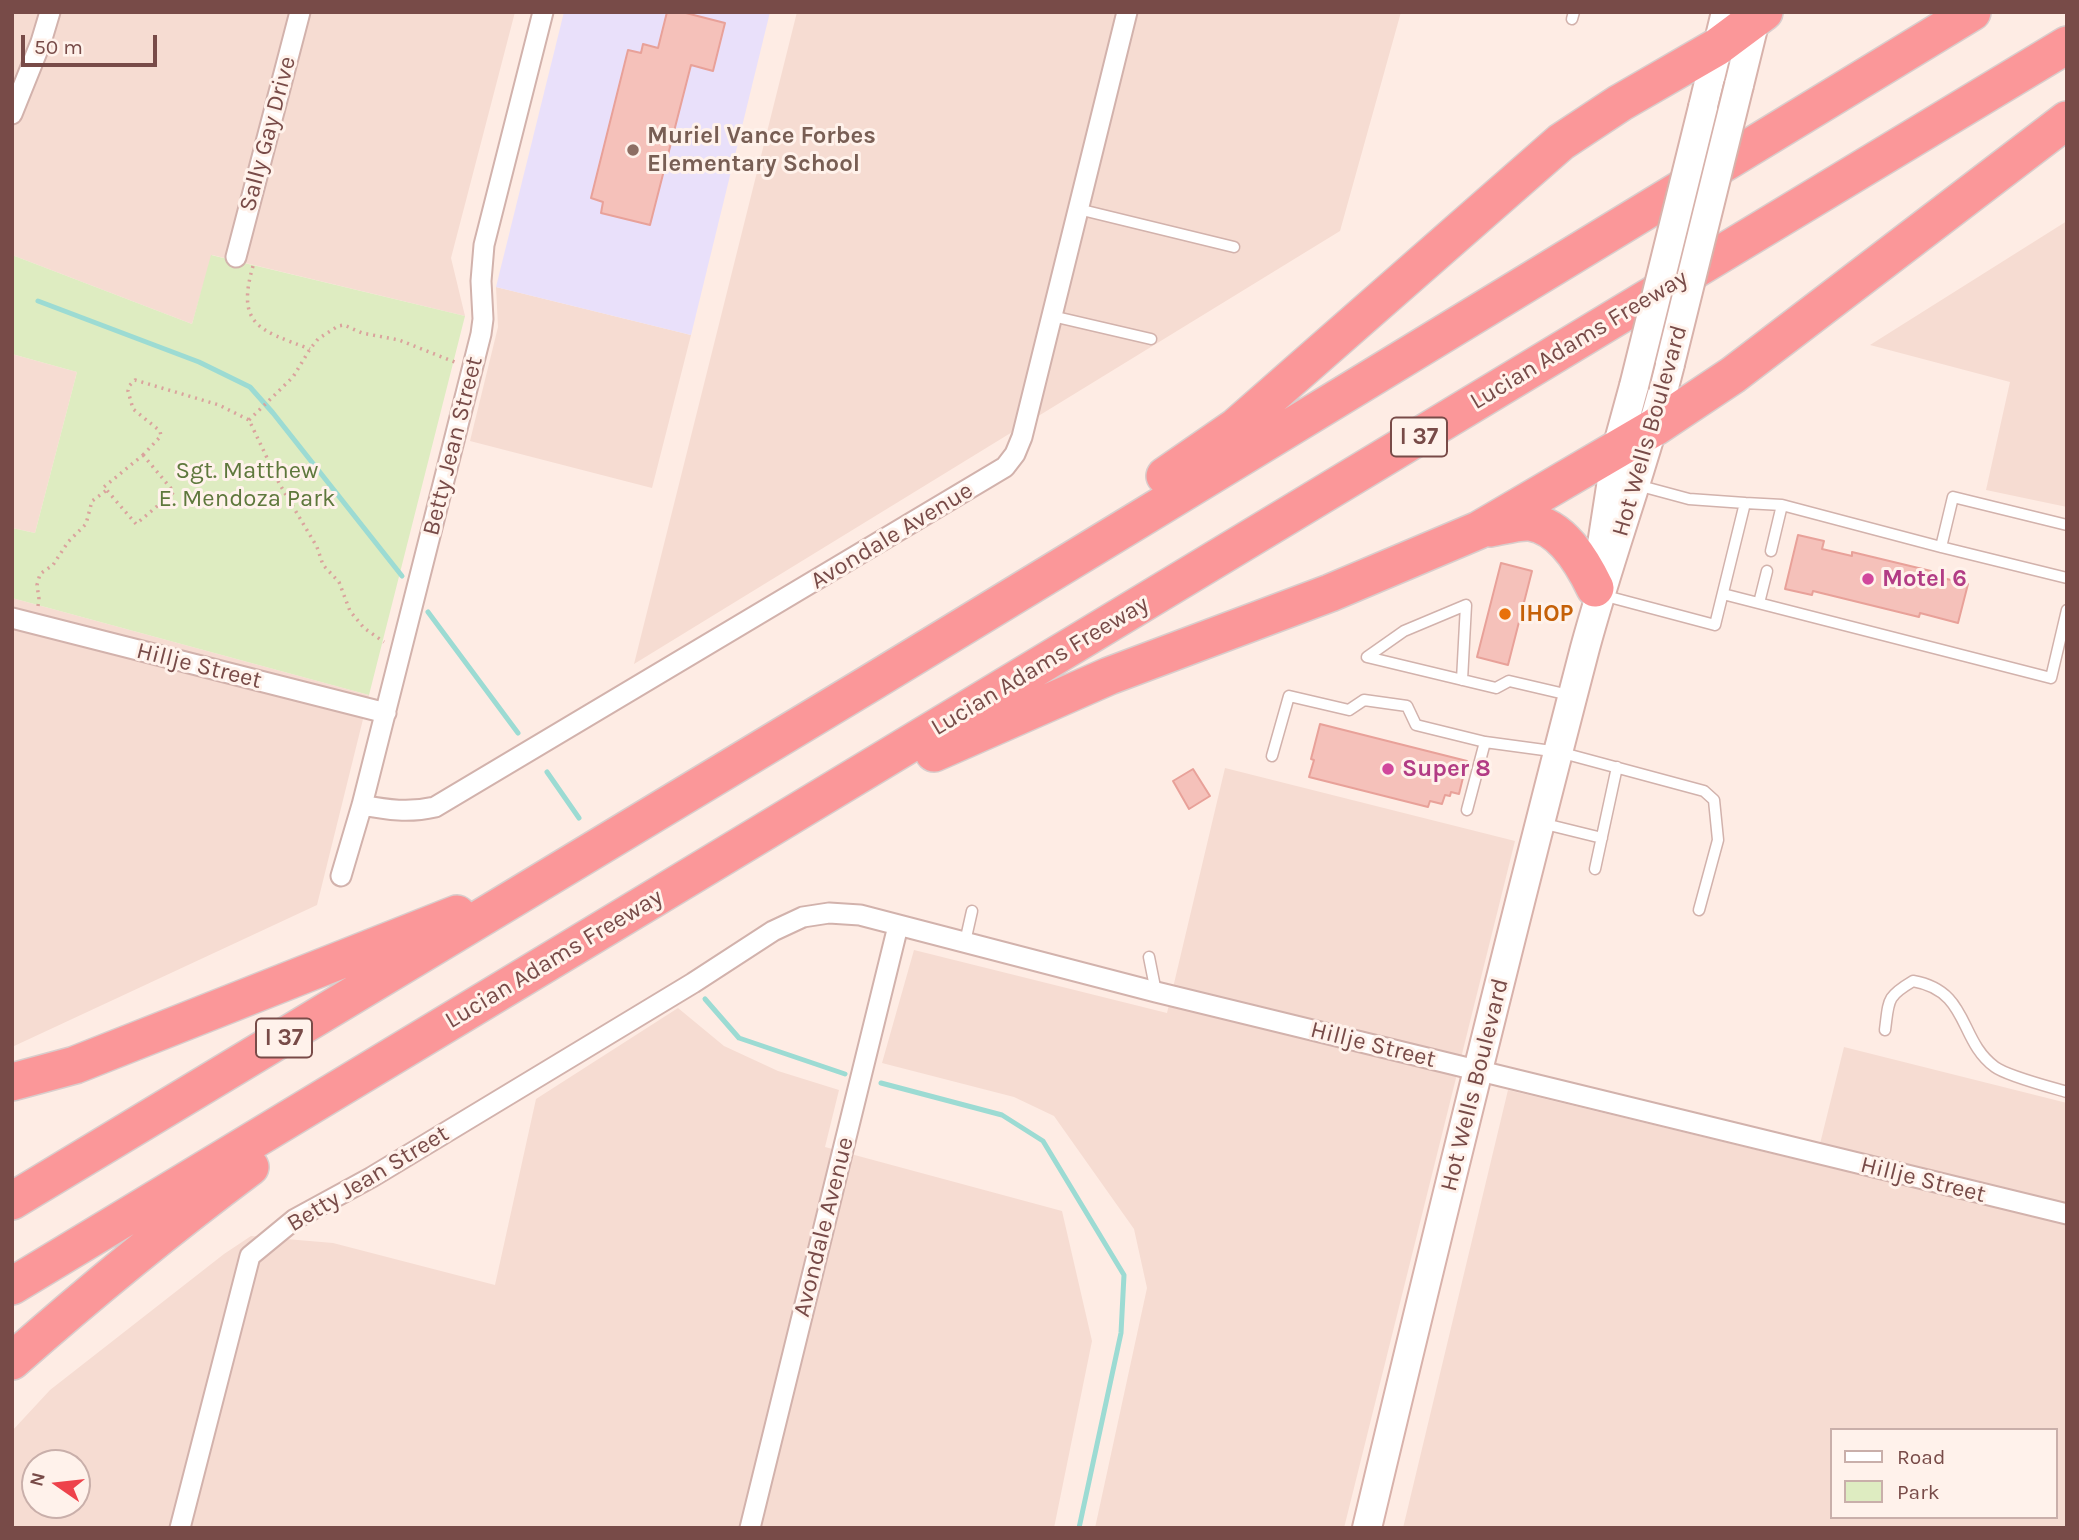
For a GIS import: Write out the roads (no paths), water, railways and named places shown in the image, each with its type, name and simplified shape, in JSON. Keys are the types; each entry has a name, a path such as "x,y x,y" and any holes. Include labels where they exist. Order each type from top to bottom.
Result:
{"highway":[{"name":"I 37","path":"12,1201 556,876 866,684 1972,12"},
{"path":"866,684 1236,427 1561,142 1620,103 1717,47 1751,13"},
{"name":"Lucian Adams Freeway","path":"12,1286 2067,45"},
{"path":"771,828 936,751 1109,676 1330,593 1479,530 1655,427 1733,375 2067,120"},
{"path":"1479,530 1528,522 1552,530 1586,568 1598,591"},
{"path":"12,1082 75,1065 556,876"},
{"path":"12,1361 90,1291 271,1151 510,985"}],"street":[{"path":"12,114 50,12"},
{"name":"Sally Gay Drive","path":"236,257 300,12"},
{"name":"Betty Jean Street","path":"341,876 386,713 472,369 483,319 481,281 484,245 542,12"},
{"name":"Avondale Avenue","path":"362,805 390,811 415,812 435,807 1005,467 1015,454 1022,437 1126,12"},
{"name":"Hot Wells Boulevard","path":"1598,591 1655,427 1739,85 1751,13"},
{"name":"Hot Wells Boulevard","path":"1371,1527 1478,1071 1587,643 1598,591 1617,448 1717,47"},
{"name":"Hillje Street","path":"12,618 386,713"},
{"name":"Hillje Street","path":"694,983 773,931 803,917 829,913 860,915 1156,992 2067,1214"},
{"name":"Avondale Avenue","path":"750,1528 898,926"},
{"name":"Betty Jean Street","path":"180,1528 250,1256 295,1219 372,1177 694,983"}],"lane":[{"path":"1078,209 1234,247"},
{"path":"1052,316 1151,339"},
{"path":"1637,484 1689,499 1782,505 2067,578"},
{"path":"1941,547 1953,497 2067,524"},
{"path":"1598,591 1715,625 1745,503"},
{"path":"1771,551 1782,505"},
{"path":"1759,603 1767,571"},
{"path":"1723,594 2051,678 2067,610"},
{"path":"1462,680 1466,605 1404,631 1367,657 1462,680 1496,688 1509,681 1573,696"},
{"path":"1272,756 1289,696 1349,710 1364,700 1406,706 1416,725 1485,742 1559,752 1704,791 1714,800 1718,839 1699,910"},
{"path":"1467,810 1485,742"},
{"path":"1595,869 1617,767"},
{"path":"1541,823 1602,838"},
{"path":"965,943 972,911"},
{"path":"1149,957 1156,992"},
{"path":"1885,1030 1889,1000 1897,990 1913,981 1932,984 1954,1004 1978,1050 1996,1068 2067,1092"}],"waterway":[{"path":"38,301 199,362 250,387 402,576"},
{"path":"428,612 518,733"},
{"path":"547,772 579,818"},
{"path":"705,999 739,1038 845,1074"},
{"path":"881,1083 1002,1115 1043,1141 1124,1275 1121,1333 1079,1528"}],"place":[{"name":"Muriel Vance Forbes Elementary School","path":"633,150"},
{"name":"Motel 6","path":"1868,579"},
{"name":"IHOP","path":"1505,614"},
{"name":"Super 8","path":"1388,769"}],"park label":[{"name":"Sgt. Matthew E. Mendoza Park","path":"247,485"}]}
